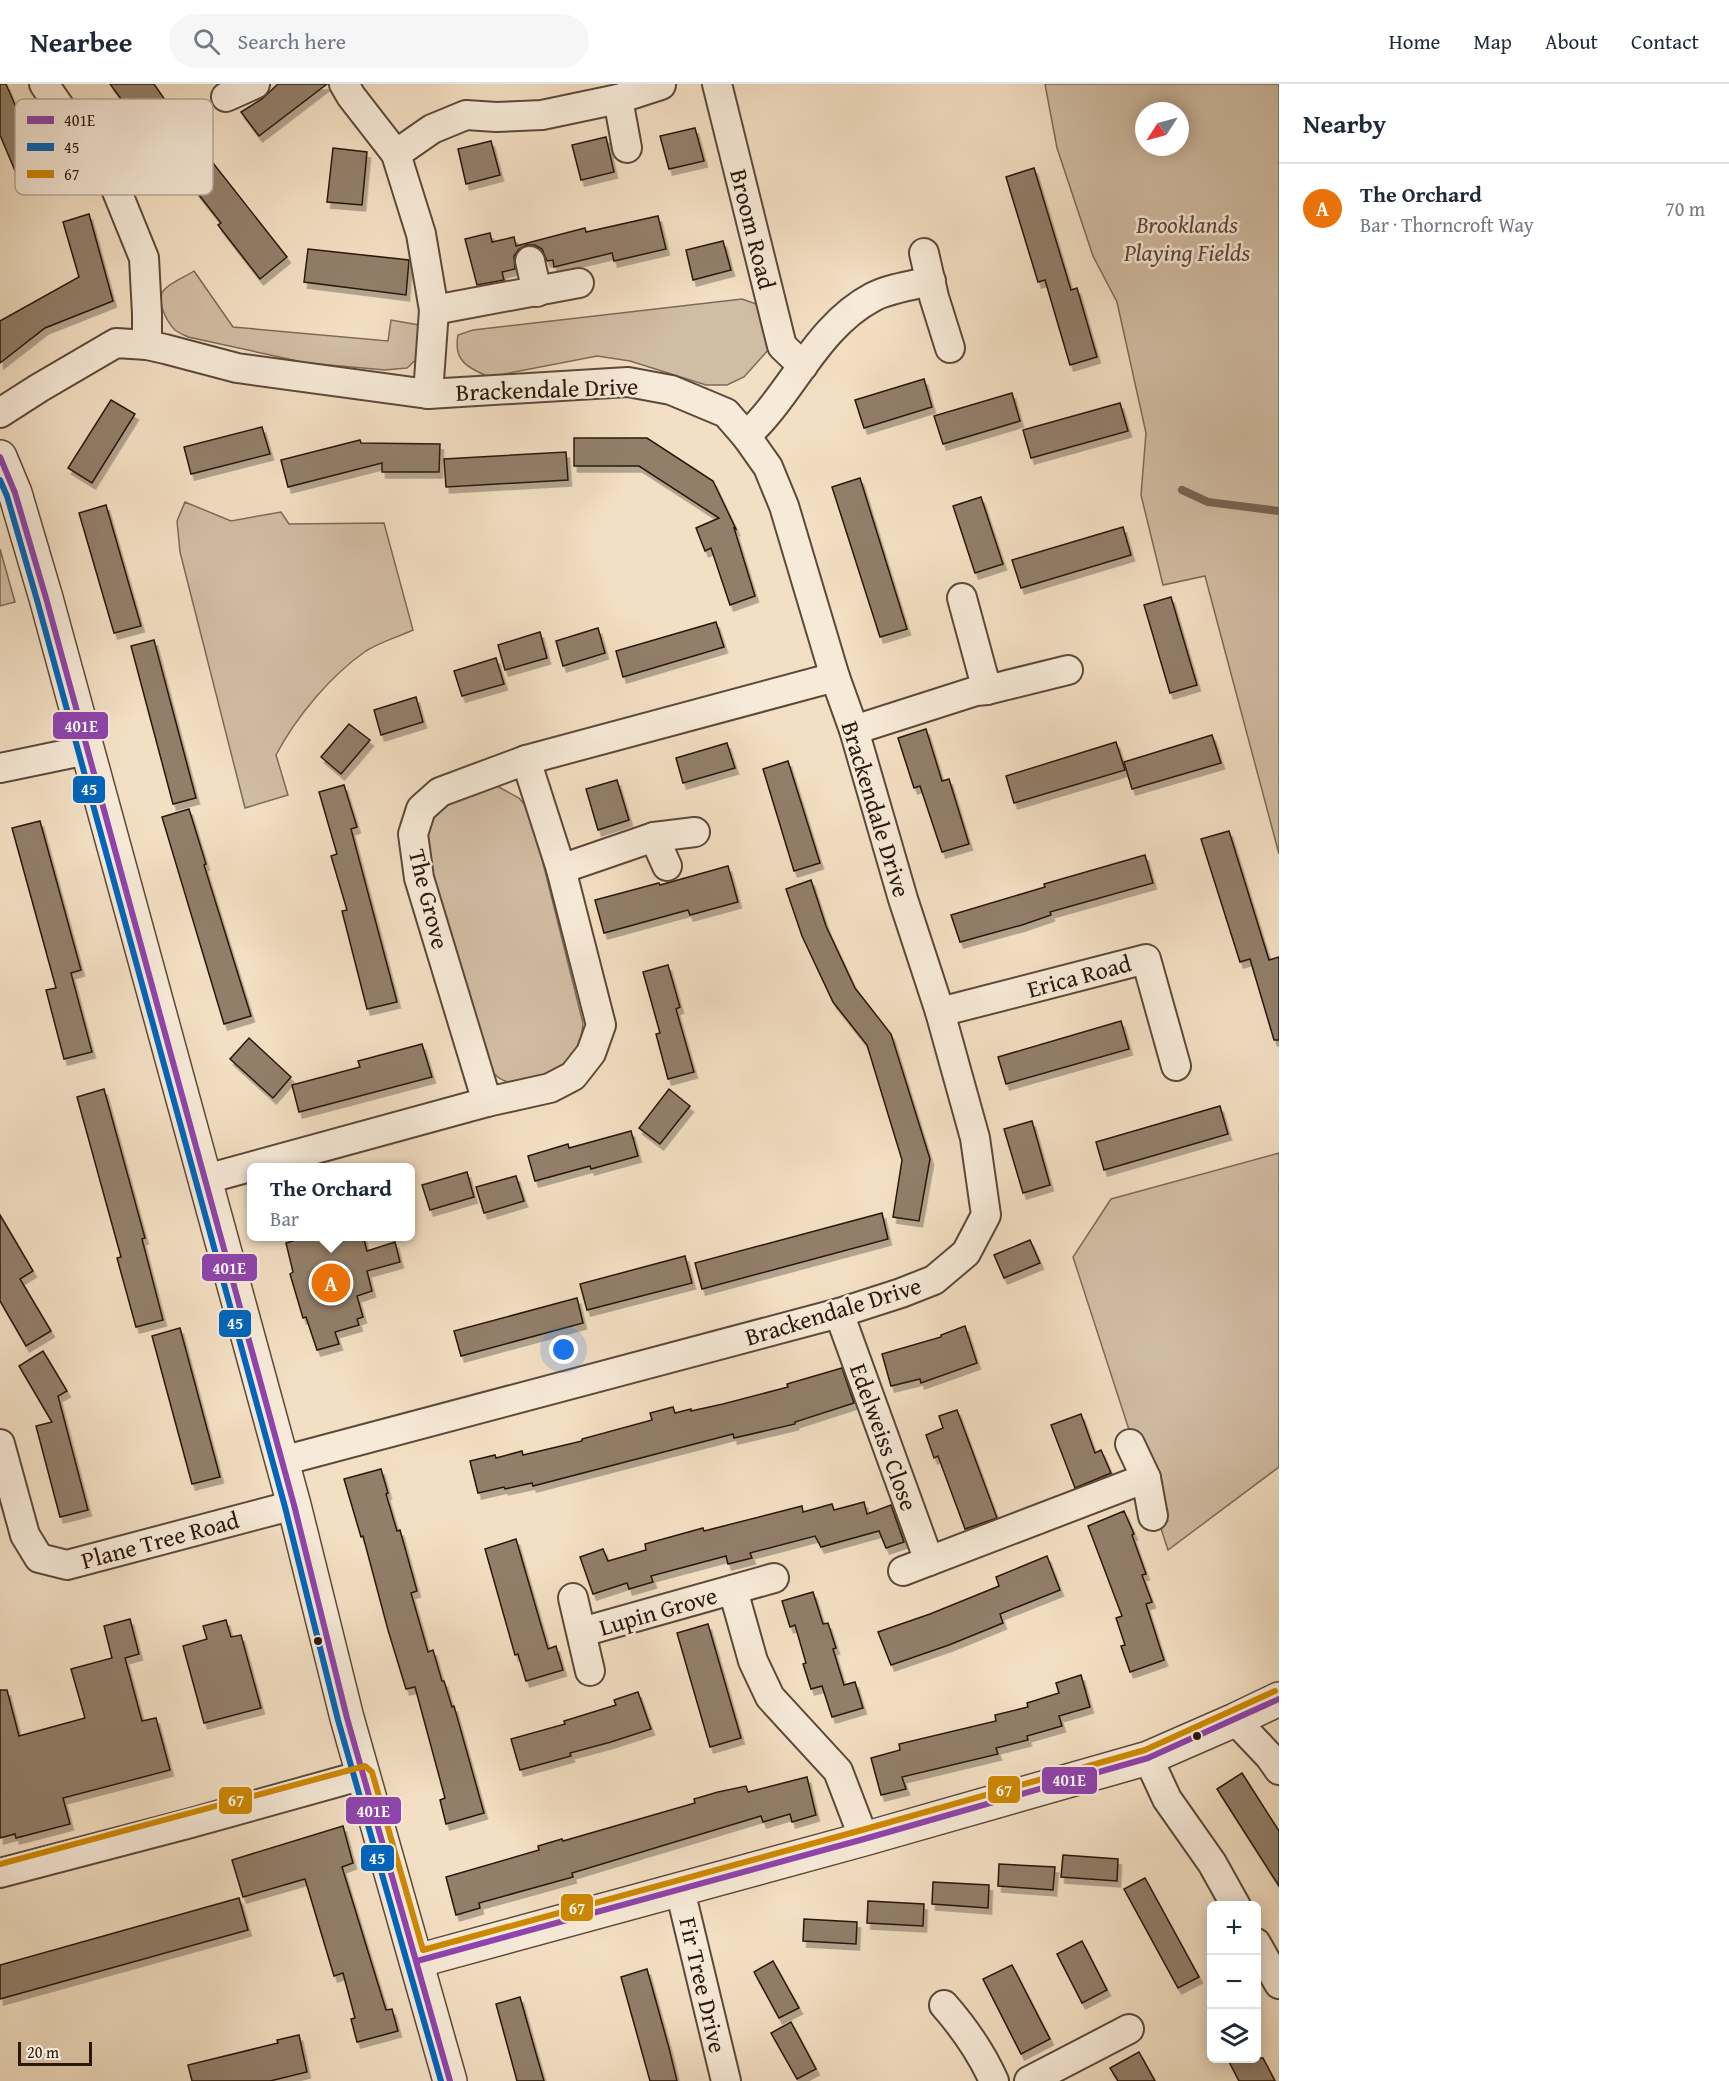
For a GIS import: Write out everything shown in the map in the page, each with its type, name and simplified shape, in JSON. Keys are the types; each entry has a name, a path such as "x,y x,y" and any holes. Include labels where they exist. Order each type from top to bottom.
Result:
{"street":[{"path":"44,84 54,99"},
{"path":"226,97 255,84"},
{"path":"344,84 396,154 421,234 434,310 428,394"},
{"name":"Broom Road","path":"717,84 782,346 803,366"},
{"path":"396,154 432,129 465,115 496,117 542,115 618,99 661,85"},
{"path":"618,99 627,148"},
{"path":"118,195 144,258 147,345"},
{"path":"924,253 950,348"},
{"path":"530,261 537,292"},
{"path":"746,436 769,412 837,322 874,296 930,281"},
{"path":"434,310 579,283"},
{"name":"Brackendale Drive","path":"0,413 117,343 147,345 237,368 428,394 628,382 671,390 726,413 768,467 784,506 835,676 854,730 903,899 940,1012 975,1138 986,1215 966,1253 934,1280 838,1313 282,1461"},
{"path":"0,457 15,493 49,609 294,1505 363,1775 450,2081"},
{"path":"962,598 987,690"},
{"path":"854,730 976,691 1068,670"},
{"name":"The Grove","path":"487,1102 419,878 413,834 421,809 440,792 526,760 835,676"},
{"path":"0,768 87,750"},
{"path":"264,1163 487,1102 549,1088 573,1076 591,1053 601,1025 561,869 526,760"},
{"path":"561,869 654,837 695,832"},
{"path":"654,837 667,866"},
{"name":"Erica Road","path":"940,1012 1146,959 1176,1066"},
{"path":"206,1179 247,1168"},
{"name":"Edelweiss Close","path":"838,1313 916,1566 1146,1478"},
{"name":"Plane Tree Road","path":"0,1444 25,1535 39,1558 67,1565 294,1505"},
{"path":"1130,1444 1146,1478 1153,1516"},
{"name":"Lupin Grove","path":"582,1632 774,1578"},
{"name":"Lupin Grove","path":"733,1590 753,1661 770,1697 838,1771 864,1839"},
{"name":"Lupin Grove","path":"573,1598 590,1671"},
{"path":"417,1961 864,1839 1148,1758 1279,1699"},
{"path":"1235,1720 1270,1757 1279,1770"},
{"path":"1148,1758 1167,1799 1212,1863 1234,1901"},
{"path":"0,1873 363,1775"},
{"name":"Fir Tree Drive","path":"680,1890 726,2081"},
{"path":"1261,1950 1279,1984"},
{"path":"944,2005 965,2029 984,2059 994,2081"},
{"path":"1029,2081 1075,2071 1129,2029"}],"green space":[{"name":"Brooklands Playing Fields","path":"1045,84 1279,84 1279,854 1205,576 1163,585 1141,495 1146,433 1117,302 1093,256 1057,148"},
{"path":"194,271 233,327 388,341 391,320 419,325 420,356 407,368 385,370 307,363 188,337 172,326 163,311 161,299 167,287"},
{"path":"742,299 759,305 769,349 744,377 727,385 706,385 630,361 597,356 489,377 469,367 458,351 458,335 473,330"},
{"path":"185,502 231,521 281,512 289,524 384,523 413,630 366,651 327,684 304,712 276,755 288,795 245,808 180,552 177,521"},
{"path":"0,549 15,602 0,606"},
{"path":"497,786 519,798 530,811 583,1023 578,1049 570,1062 542,1077 521,1083 512,1083 495,1075 482,1055 428,856 425,837 435,809 484,787"},
{"path":"1279,1153 1279,1467 1168,1550 1073,1257 1111,1199"}],"building":[{"path":"0,84 6,84 15,105 15,171 0,135"},
{"path":"110,84 154,84 164,99 121,99"},
{"path":"278,84 327,84 259,136 241,112 262,99"},
{"path":"695,128 704,161 669,169 660,136"},
{"path":"606,137 614,172 581,180 572,145"},
{"path":"491,141 500,175 466,184 458,149"},
{"path":"333,148 367,152 362,205 327,202"},
{"path":"213,163 287,257 260,279 218,225 221,223 199,195 213,195"},
{"path":"1034,168 1071,290 1077,288 1097,357 1070,365 1045,280 1038,282 1006,177"},
{"path":"89,214 113,301 45,328 0,363 0,321 79,277 63,222"},
{"path":"658,216 666,249 614,261 612,253 554,267 553,260 547,261 542,249 535,245 527,245 519,249 514,256 515,269 502,272 504,280 477,285 465,239 490,233 492,242 514,237 516,246 585,228 586,232"},
{"path":"723,241 731,270 693,280 686,250"},
{"path":"308,249 409,260 406,295 304,282"},
{"path":"924,379 932,407 864,428 855,400"},
{"path":"1012,393 1020,421 943,444 934,416"},
{"path":"111,400 135,414 92,483 68,468"},
{"path":"1120,403 1128,431 1031,458 1023,430"},
{"path":"262,427 270,454 191,474 184,447"},
{"path":"574,438 647,438 713,481 736,529 734,528 755,596 730,605 711,548 705,551 696,528 719,518 639,466 574,466"},
{"path":"360,440 361,443 440,444 439,472 382,472 382,463 288,487 281,460"},
{"path":"566,452 568,480 446,487 444,459"},
{"path":"860,478 907,629 880,637 832,487"},
{"path":"981,497 1003,564 975,573 953,506"},
{"path":"106,505 141,626 114,633 79,513"},
{"path":"1123,527 1131,555 1021,588 1012,560"},
{"path":"1171,597 1197,685 1170,693 1144,605"},
{"path":"716,622 724,647 623,677 616,651"},
{"path":"598,628 605,653 563,666 556,641"},
{"path":"540,632 547,658 505,670 498,645"},
{"path":"154,640 196,798 173,804 131,646"},
{"path":"496,658 504,684 462,696 454,671"},
{"path":"416,697 423,722 381,735 374,710"},
{"path":"349,724 370,740 341,774 321,757"},
{"path":"926,729 942,781 949,779 969,844 942,852 920,786 914,788 898,738"},
{"path":"1212,735 1221,763 1132,789 1124,762"},
{"path":"1116,742 1125,770 1014,803 1006,776"},
{"path":"727,743 735,768 683,783 676,758"},
{"path":"788,761 820,863 794,871 763,769"},
{"path":"617,780 629,820 598,830 586,789"},
{"path":"344,785 357,827 351,829 397,1002 367,1009 342,911 347,910 331,856 337,854 319,792"},
{"path":"189,809 251,1016 224,1024 162,817"},
{"path":"40,821 81,970 71,973 92,1052 64,1059 46,990 56,988 12,828"},
{"path":"1229,831 1269,960 1279,957 1279,1040 1274,1040 1250,959 1240,962 1201,839"},
{"path":"1145,855 1153,883 1050,912 1051,915 1022,925 960,942 951,915 1045,887 1044,884"},
{"path":"728,866 738,902 690,915 688,910 604,933 595,900"},
{"path":"811,880 826,926 855,988 891,1034 930,1159 919,1221 893,1217 902,1160 867,1045 833,1002 802,936 786,889"},
{"path":"668,965 680,1007 676,1009 694,1072 668,1079 656,1034 660,1033 643,972"},
{"path":"1121,1021 1129,1049 1006,1084 998,1057"},
{"path":"249,1038 291,1077 273,1098 230,1059"},
{"path":"422,1044 432,1077 299,1112 292,1085 360,1067 358,1061"},
{"path":"104,1089 145,1238 142,1239 163,1320 136,1327 117,1258 121,1257 77,1097"},
{"path":"669,1089 690,1106 660,1144 639,1128"},
{"path":"1220,1106 1228,1134 1104,1170 1096,1142"},
{"path":"1032,1121 1050,1185 1023,1193 1004,1129"},
{"path":"631,1131 638,1156 535,1181 528,1156 568,1144 569,1148"},
{"path":"467,1172 474,1197 430,1210 422,1185"},
{"path":"516,1176 524,1201 484,1213 476,1187"},
{"path":"882,1213 888,1239 702,1289 695,1263"},
{"path":"0,1215 33,1271 20,1279 51,1331 26,1346 0,1301"},
{"path":"1030,1240 1040,1263 1004,1278 994,1255"},
{"path":"292,1241 364,1241 367,1251 395,1242 400,1262 367,1271 372,1291 357,1296 363,1317 357,1319 359,1325 335,1332 339,1344 317,1350 306,1317 303,1318 290,1274 293,1272 286,1243"},
{"path":"685,1256 692,1283 587,1310 580,1284"},
{"path":"577,1298 583,1323 461,1356 454,1331"},
{"path":"965,1326 977,1363 921,1383 920,1379 891,1386 882,1354 941,1337 941,1335"},
{"path":"180,1328 220,1477 192,1484 152,1336"},
{"path":"43,1351 67,1391 58,1396 88,1510 60,1517 36,1426 52,1422 19,1366"},
{"path":"842,1368 854,1403 795,1422 795,1424 734,1438 733,1434 533,1486 532,1483 478,1493 470,1461 495,1455 496,1458 522,1451 523,1455 582,1441 582,1439 652,1420 650,1413 673,1407 675,1413 723,1404 788,1387 787,1384"},
{"path":"957,1410 997,1518 965,1529 938,1456 934,1458 926,1435 943,1428 939,1416"},
{"path":"1081,1414 1095,1453 1101,1450 1111,1473 1075,1488 1051,1425"},
{"path":"381,1469 388,1493 386,1494 397,1531 400,1530 417,1591 411,1593 428,1652 433,1650 442,1681 444,1681 452,1707 454,1706 484,1813 446,1824 440,1800 445,1798 415,1687 406,1689 363,1536 361,1537 344,1479"},
{"path":"864,1502 867,1514 891,1505 904,1542 886,1548 879,1531 821,1547 815,1536 750,1553 752,1558 728,1564 726,1556 651,1576 653,1582 629,1589 627,1583 593,1594 580,1557 603,1549 608,1561 646,1550 645,1544 703,1528 704,1531 802,1506 803,1512 832,1504 834,1510"},
{"path":"1124,1511 1134,1534 1132,1535 1146,1574 1142,1575 1152,1602 1146,1604 1164,1660 1130,1672 1121,1646 1125,1645 1116,1618 1122,1616 1088,1526"},
{"path":"516,1539 548,1649 556,1646 563,1670 526,1681 518,1654 515,1655 485,1549"},
{"path":"1047,1556 1060,1590 1000,1614 1003,1623 891,1665 878,1632 999,1586 996,1577"},
{"path":"813,1592 823,1624 828,1623 844,1685 855,1682 863,1708 832,1717 822,1686 811,1689 795,1625 790,1627 782,1601"},
{"path":"130,1619 139,1654 125,1658 142,1721 156,1718 170,1770 63,1798 70,1824 16,1838 15,1834 0,1838 0,1690 7,1690 19,1736 85,1718 71,1669 112,1658 104,1626"},
{"path":"226,1620 231,1637 241,1635 261,1708 204,1723 183,1646 207,1639 203,1626"},
{"path":"708,1624 741,1738 710,1747 677,1633"},
{"path":"1081,1675 1090,1707 1059,1716 1062,1726 1027,1736 1028,1740 996,1748 998,1754 902,1777 906,1789 881,1795 871,1758 900,1750 899,1744 996,1721 995,1715 1028,1707 1027,1703 1059,1693 1056,1683"},
{"path":"638,1692 651,1729 570,1753 571,1756 520,1770 511,1739 565,1724 564,1721 616,1705 614,1700"},
{"path":"1242,1773 1279,1831 1279,1886 1217,1789"},
{"path":"807,1777 816,1815 792,1822 790,1814 763,1822 761,1816 572,1873 573,1877 479,1903 480,1908 456,1915 446,1877 539,1850 538,1846 695,1803 694,1799 718,1792 746,1786 748,1792"},
{"path":"343,1826 353,1863 342,1867 386,2010 392,2009 398,2031 357,2042 351,2019 355,2018 343,1973 334,1976 305,1879 243,1897 232,1860"},
{"path":"1063,1855 1118,1859 1117,1881 1061,1877"},
{"path":"999,1864 1055,1867 1053,1890 998,1886"},
{"path":"1145,1878 1199,1977 1178,1988 1124,1889"},
{"path":"933,1882 989,1885 988,1908 932,1904"},
{"path":"239,1898 248,1930 0,1999 0,1965"},
{"path":"868,1901 924,1904 923,1926 867,1923"},
{"path":"804,1919 857,1922 856,1944 803,1941"},
{"path":"1082,1941 1107,1990 1082,2003 1057,1954"},
{"path":"773,1961 799,2008 779,2018 754,1972"},
{"path":"1012,1965 1050,2039 1021,2054 983,1979"},
{"path":"647,1969 677,2081 650,2081 621,1977"},
{"path":"520,1997 544,2081 517,2081 496,2004"},
{"path":"791,2022 816,2069 797,2079 771,2033"},
{"path":"299,2035 307,2072 270,2081 192,2081 188,2065 278,2043 277,2040"},
{"path":"1139,2052 1155,2081 1118,2081 1110,2068"},
{"path":"1261,2058 1263,2058 1275,2081 1239,2081 1230,2063 1261,2063"}],"waterway":[{"path":"1182,490 1208,502 1279,511"}],"transit line":[{"name":"401E","path":"0,457 15,493 46,598 294,1505 347,1718 450,2081"},
{"name":"45","path":"0,480 7,496 37,600 285,1507 338,1720 441,2081"},
{"name":"67","path":"0,1864 365,1766 372,1772 423,1950 1145,1750 1275,1691"},
{"name":"401E","path":"417,1961 864,1839 1148,1758 1279,1699"}],"place":[{"name":"The Orchard","path":"331,1283"}]}
